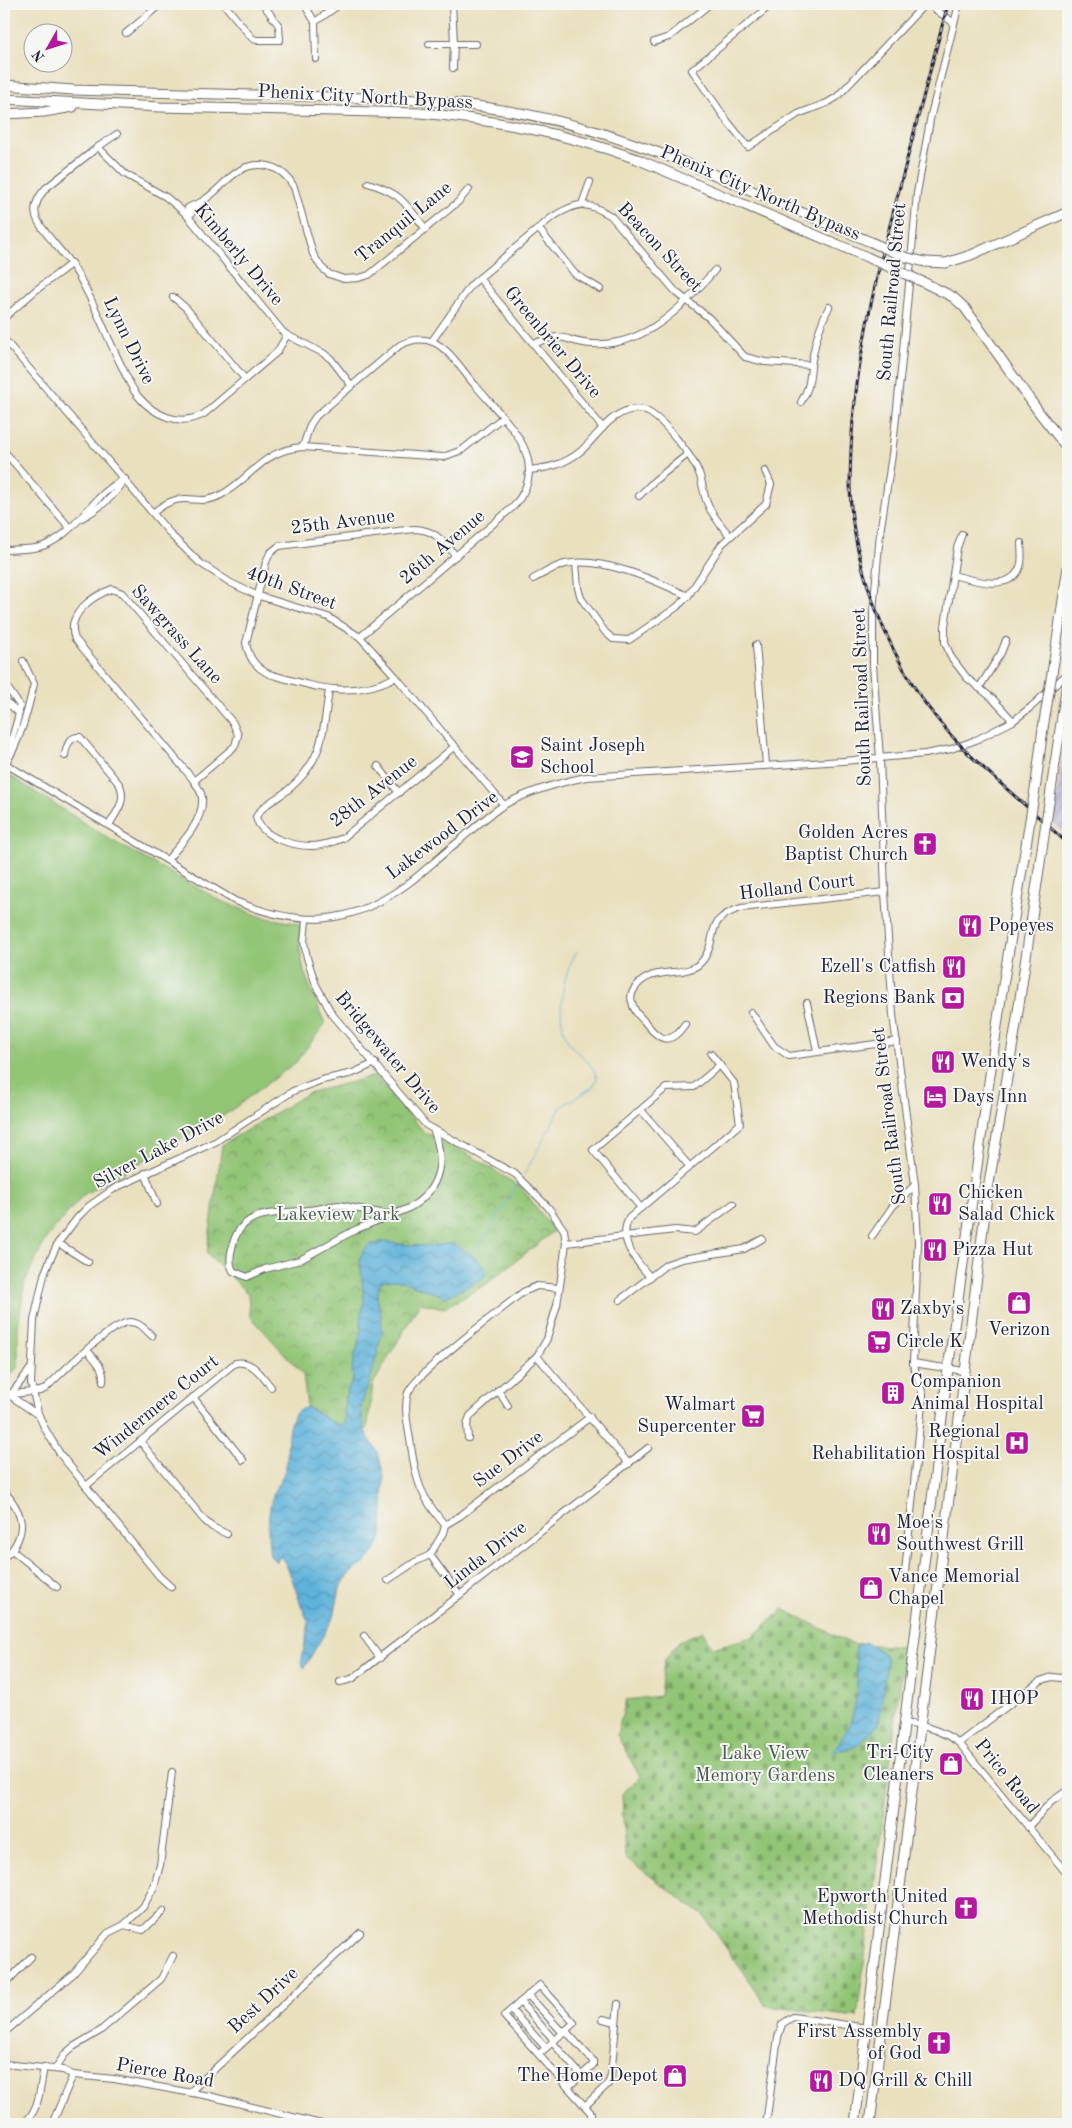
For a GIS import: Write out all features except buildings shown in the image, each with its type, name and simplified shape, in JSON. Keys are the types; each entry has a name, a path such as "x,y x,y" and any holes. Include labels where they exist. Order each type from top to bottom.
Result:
{"highway":[{"path":"4,79 73,90"},
{"name":"Phenix City North Bypass","path":"4,85 73,90 428,101 530,114 606,134 655,151 905,257 925,262 946,263 971,255 1068,212"},
{"name":"Phenix City North Bypass","path":"4,99 92,104 402,112 457,116 530,127 594,144 637,159 867,257 934,286 953,297 973,318 1061,442"},
{"path":"4,114 44,112 92,104"},
{"path":"1061,442 1068,449"},
{"path":"1061,442 1068,458"},
{"path":"855,2124 948,1369 1001,998 1036,783 1068,567"},
{"path":"870,2124 988,1189 1016,1025 1068,675"},
{"path":"875,2082 877,2124"}],"street":[{"path":"126,33 161,4"},
{"path":"224,4 252,38 256,40 280,40 279,26 263,4"},
{"path":"304,4 315,22 316,58"},
{"path":"315,22 340,4"},
{"path":"452,4 453,68"},
{"path":"654,42 669,37 710,4"},
{"path":"772,4 692,70 724,118 748,147 798,114 827,103 837,97 927,4 936,7 954,23"},
{"name":"South Railroad Street","path":"905,1572 924,1395 913,1364 918,1243 914,1185 893,1015 872,639 877,568 902,360 917,193 931,115 959,4"},
{"path":"430,44 476,44"},
{"name":"Lynn Drive","path":"117,134 98,146 46,188 39,196 36,216 41,225 72,263 131,385 143,402 169,418 185,421 195,419 204,414 277,352 287,336"},
{"name":"Kimberly Drive","path":"98,146 125,174 166,197 186,214 287,336 323,353 331,359 352,386"},
{"name":"Tranquil Lane","path":"186,214 188,208 198,204 238,170 248,166 265,166 280,171 289,178 294,187 313,254 321,267 329,274 344,278 359,278 369,275 426,229 458,202 469,189"},
{"path":"432,341 465,293 479,278 538,228 563,210 582,204 590,182"},
{"path":"368,183 394,193 405,203 426,229"},
{"name":"Beacon Street","path":"582,204 597,207 611,216 685,301 709,318 745,357 765,362 811,365"},
{"path":"538,228 574,274 600,289"},
{"path":"4,318 36,290 72,263"},
{"path":"534,344 555,336 590,344 622,343 637,338 651,330 685,301 715,270"},
{"name":"Greenbrier Drive","path":"479,278 602,428"},
{"path":"173,297 186,308 245,379"},
{"path":"800,402 807,392 818,334 829,307"},
{"name":"40th Street","path":"4,339 173,537 200,563 231,584 256,595 328,617 360,637 504,805"},
{"path":"303,447 310,425 316,416 352,386 405,343 419,339 432,341 446,351 523,442 527,452 529,470 564,463 582,450 615,417 636,408 646,410 656,417 688,454 699,472 707,503 714,517 730,536"},
{"path":"153,513 166,503 179,498 202,500 221,495 266,459 291,448 303,447 442,457 462,450 503,417"},
{"path":"4,451 69,527"},
{"path":"640,496 654,480 688,454"},
{"name":"26th Avenue","path":"360,637 505,515 520,499 525,489 529,470"},
{"path":"576,563 580,598 605,632 613,639 629,640 677,607 688,596 730,536 766,504 772,484 765,470"},
{"path":"4,550 42,546 52,541 80,518 88,508 115,484 125,479"},
{"name":"25th Avenue","path":"396,677 365,689 329,690 269,674 260,669 248,653 246,642 256,595 270,553 278,546 424,529 442,539 456,556"},
{"path":"962,534 957,548 945,626 945,642 951,657 960,670 992,698 1013,721"},
{"path":"953,575 998,583 1008,581 1021,566 1021,543"},
{"path":"533,579 557,567 576,563 605,565 640,575 688,596"},
{"name":"Sawgrass Lane","path":"167,860 185,839 200,813 203,797 194,781 75,639 72,625 74,617 103,592 112,589 122,593 233,723 238,735 236,746 194,781"},
{"path":"979,688 1001,653 1006,640"},
{"path":"756,645 766,764"},
{"path":"5,763 12,754 18,739 34,684 23,661"},
{"name":"Lakewood Drive","path":"5,763 235,901 261,912 306,920 340,917 376,904 407,884 504,805 550,785 586,777 880,758 951,749 976,740 1013,721 1068,675"},
{"path":"4,683 20,706 14,736 7,751 5,763"},
{"name":"28th Avenue","path":"329,690 320,748 313,762 292,786 262,808 256,817 260,827 282,840 312,846 328,844 343,838 356,830 455,746"},
{"path":"4,700 19,713"},
{"path":"65,756 66,746 71,739 75,736 80,737 120,785 123,794 122,804 109,825"},
{"path":"378,766 399,793"},
{"name":"Holland Court","path":"684,1024 680,1031 671,1037 656,1036 633,1008 632,992 649,975 680,971 700,963 706,954 715,924 722,916 741,908 885,892"},
{"name":"Bridgewater Drive","path":"306,920 304,942 312,973 323,1002 332,1014 420,1118 432,1129 515,1174 548,1208 564,1230 566,1243"},
{"path":"806,1003 817,1051"},
{"path":"751,1012 764,1033 782,1053 788,1056 897,1041"},
{"path":"650,1277 635,1260 628,1247 626,1223 629,1218 740,1124 736,1088 711,1054"},
{"name":"Silver Lake Drive","path":"171,1588 159,1576 60,1454 40,1417 33,1392 32,1367 36,1305 44,1275 58,1243 78,1217 95,1201 114,1188 215,1142 293,1091 315,1082 353,1074 375,1064"},
{"path":"641,1208 593,1150 666,1088 694,1087 720,1064"},
{"path":"641,1110 690,1167"},
{"path":"391,1215 339,1205 262,1215 248,1221 234,1236 230,1267 237,1274 246,1278 252,1277 265,1269 300,1260 355,1230 406,1210 420,1201 431,1189 438,1176 440,1160 438,1142 432,1129"},
{"path":"145,1173 157,1204"},
{"path":"872,1236 893,1206 914,1185"},
{"path":"468,1438 467,1426 470,1416 537,1356 550,1332 566,1243 675,1230 695,1232 733,1204"},
{"path":"620,1300 667,1264 744,1249 762,1239"},
{"path":"58,1243 88,1262"},
{"path":"388,1580 415,1562 430,1555 443,1534 445,1525 427,1502 416,1478 407,1416 408,1395 415,1382 523,1292 537,1286 559,1288"},
{"path":"4,1396 45,1389 115,1326 124,1322 132,1322 141,1326 152,1336"},
{"path":"87,1350 102,1369 104,1374 103,1382"},
{"path":"537,1356 629,1464"},
{"name":"Windermere Court","path":"86,1486 226,1369 241,1362 251,1365 271,1387"},
{"path":"913,1364 964,1371"},
{"path":"12,1395 32,1367"},
{"path":"498,1390 508,1406"},
{"name":"Silver Lake Drive","path":"12,1395 40,1417"},
{"path":"193,1397 243,1460"},
{"name":"Sue Drive","path":"445,1525 468,1510 590,1417"},
{"path":"140,1441 204,1520 212,1527 228,1534"},
{"name":"Linda Drive","path":"340,1682 352,1679 380,1658 648,1448"},
{"path":"4,1491 13,1502 21,1519 17,1542 4,1557"},
{"path":"12,1550 57,1587"},
{"path":"430,1555 460,1595"},
{"path":"364,1636 380,1658"},
{"path":"959,1743 1040,1681 1052,1677 1062,1678"},
{"name":"Price Road","path":"904,1723 920,1725 944,1732 959,1743 1068,1875"},
{"path":"4,2033 80,1967 108,1933 124,1925 143,1907 154,1887 160,1865 172,1772"},
{"path":"1028,1827 1051,1802 1068,1790"},
{"path":"124,1925 143,1930 163,1911"},
{"name":"Best Drive","path":"190,2092 360,1933"},
{"path":"55,2069 65,2054 73,2047 100,2031 161,1979 173,1956"},
{"path":"4,1985 31,1957"},
{"path":"538,2054 574,2023 540,1985 504,2016 538,2054 585,2106 591,2114 591,2124"},
{"path":"528,1995 593,2061 592,2065 568,2087"},
{"path":"520,2002 581,2076"},
{"path":"585,2106 608,2084 612,2076 618,2004"},
{"path":"512,2010 546,2048"},
{"path":"766,2124 778,2037 782,2024 793,2017 867,2028"},
{"path":"603,2020 616,2022"},
{"name":"Pierce Road","path":"4,2064 44,2067 62,2070 73,2075 114,2079 190,2092 321,2124"},
{"path":"23,2124 34,2112 44,2067"},
{"path":"52,2124 73,2075"},
{"path":"1059,2124 1068,2122"}],"shaded area":[{"path":"1068,715 1068,838 1053,822"}],"green space":[{"path":"4,772 111,840 221,901 262,917 300,924 300,950 304,972 325,1024 296,1062 226,1114 83,1195 47,1237 25,1281 18,1326 18,1367 4,1381"},
{"name":"Lakeview Park","path":"375,1076 424,1132 470,1155 522,1188 554,1231 485,1285 444,1308 420,1303 373,1384 367,1430 337,1425 307,1407 303,1374 250,1316 248,1294 207,1253 222,1145 308,1093"},
{"name":"Lake View Memory Gardens","path":"783,1609 850,1643 905,1647 857,2017 766,2006 705,1917 625,1857 622,1794 640,1777 617,1735 626,1700 660,1696 664,1661 679,1641 703,1631 712,1648 752,1637"}],"water":[{"path":"387,1241 420,1246 453,1243 477,1259 486,1273 482,1279 446,1297 398,1280 382,1281 379,1286 377,1298 381,1314 382,1332 372,1374 361,1406 364,1430 378,1452 384,1477 382,1538 373,1554 365,1563 349,1574 340,1588 334,1617 304,1668 301,1664 309,1622 282,1558 280,1557 276,1562 270,1556 268,1532 270,1507 274,1492 286,1467 288,1432 293,1417 307,1407 337,1425 344,1425 345,1397 353,1379 352,1367 361,1332 364,1300 360,1259 363,1251 369,1245"},
{"path":"865,1642 885,1654 887,1661 879,1722 873,1731 854,1748 832,1751 844,1736 854,1710 857,1692 856,1646"}],"waterway":[{"path":"524,1175 561,1107 593,1087 597,1079 591,1066 569,1043 563,1028 562,993 568,970 577,952"},
{"path":"468,1254 480,1245 519,1182"}],"railway":[{"path":"948,4 888,233 873,294 861,356 851,449 850,496 853,524 868,588 884,630 915,688 948,732 967,752 1068,844"}],"place":[{"name":"Saint Joseph School","path":"522,757"},
{"name":"Golden Acres Baptist Church","path":"925,844"},
{"name":"Popeyes","path":"970,926"},
{"name":"Ezell's Catfish","path":"954,967"},
{"name":"Regions Bank","path":"953,998"},
{"name":"Wendy's","path":"943,1062"},
{"name":"Days Inn","path":"935,1097"},
{"name":"Chicken Salad Chick","path":"940,1204"},
{"name":"Pizza Hut","path":"935,1250"},
{"name":"Verizon","path":"1019,1303"},
{"name":"Zaxby's","path":"883,1309"},
{"name":"Circle K","path":"879,1342"},
{"name":"Companion Animal Hospital","path":"893,1393"},
{"name":"Walmart Supercenter","path":"753,1416"},
{"name":"Regional Rehabilitation Hospital","path":"1017,1443"},
{"name":"Moe's Southwest Grill","path":"879,1534"},
{"name":"Vance Memorial Chapel","path":"871,1588"},
{"name":"IHOP","path":"972,1699"},
{"name":"Tri-City Cleaners","path":"951,1764"},
{"name":"Epworth United Methodist Church","path":"966,1908"},
{"name":"First Assembly of God","path":"939,2043"},
{"name":"The Home Depot","path":"675,2076"},
{"name":"DQ Grill & Chill","path":"821,2081"}]}
